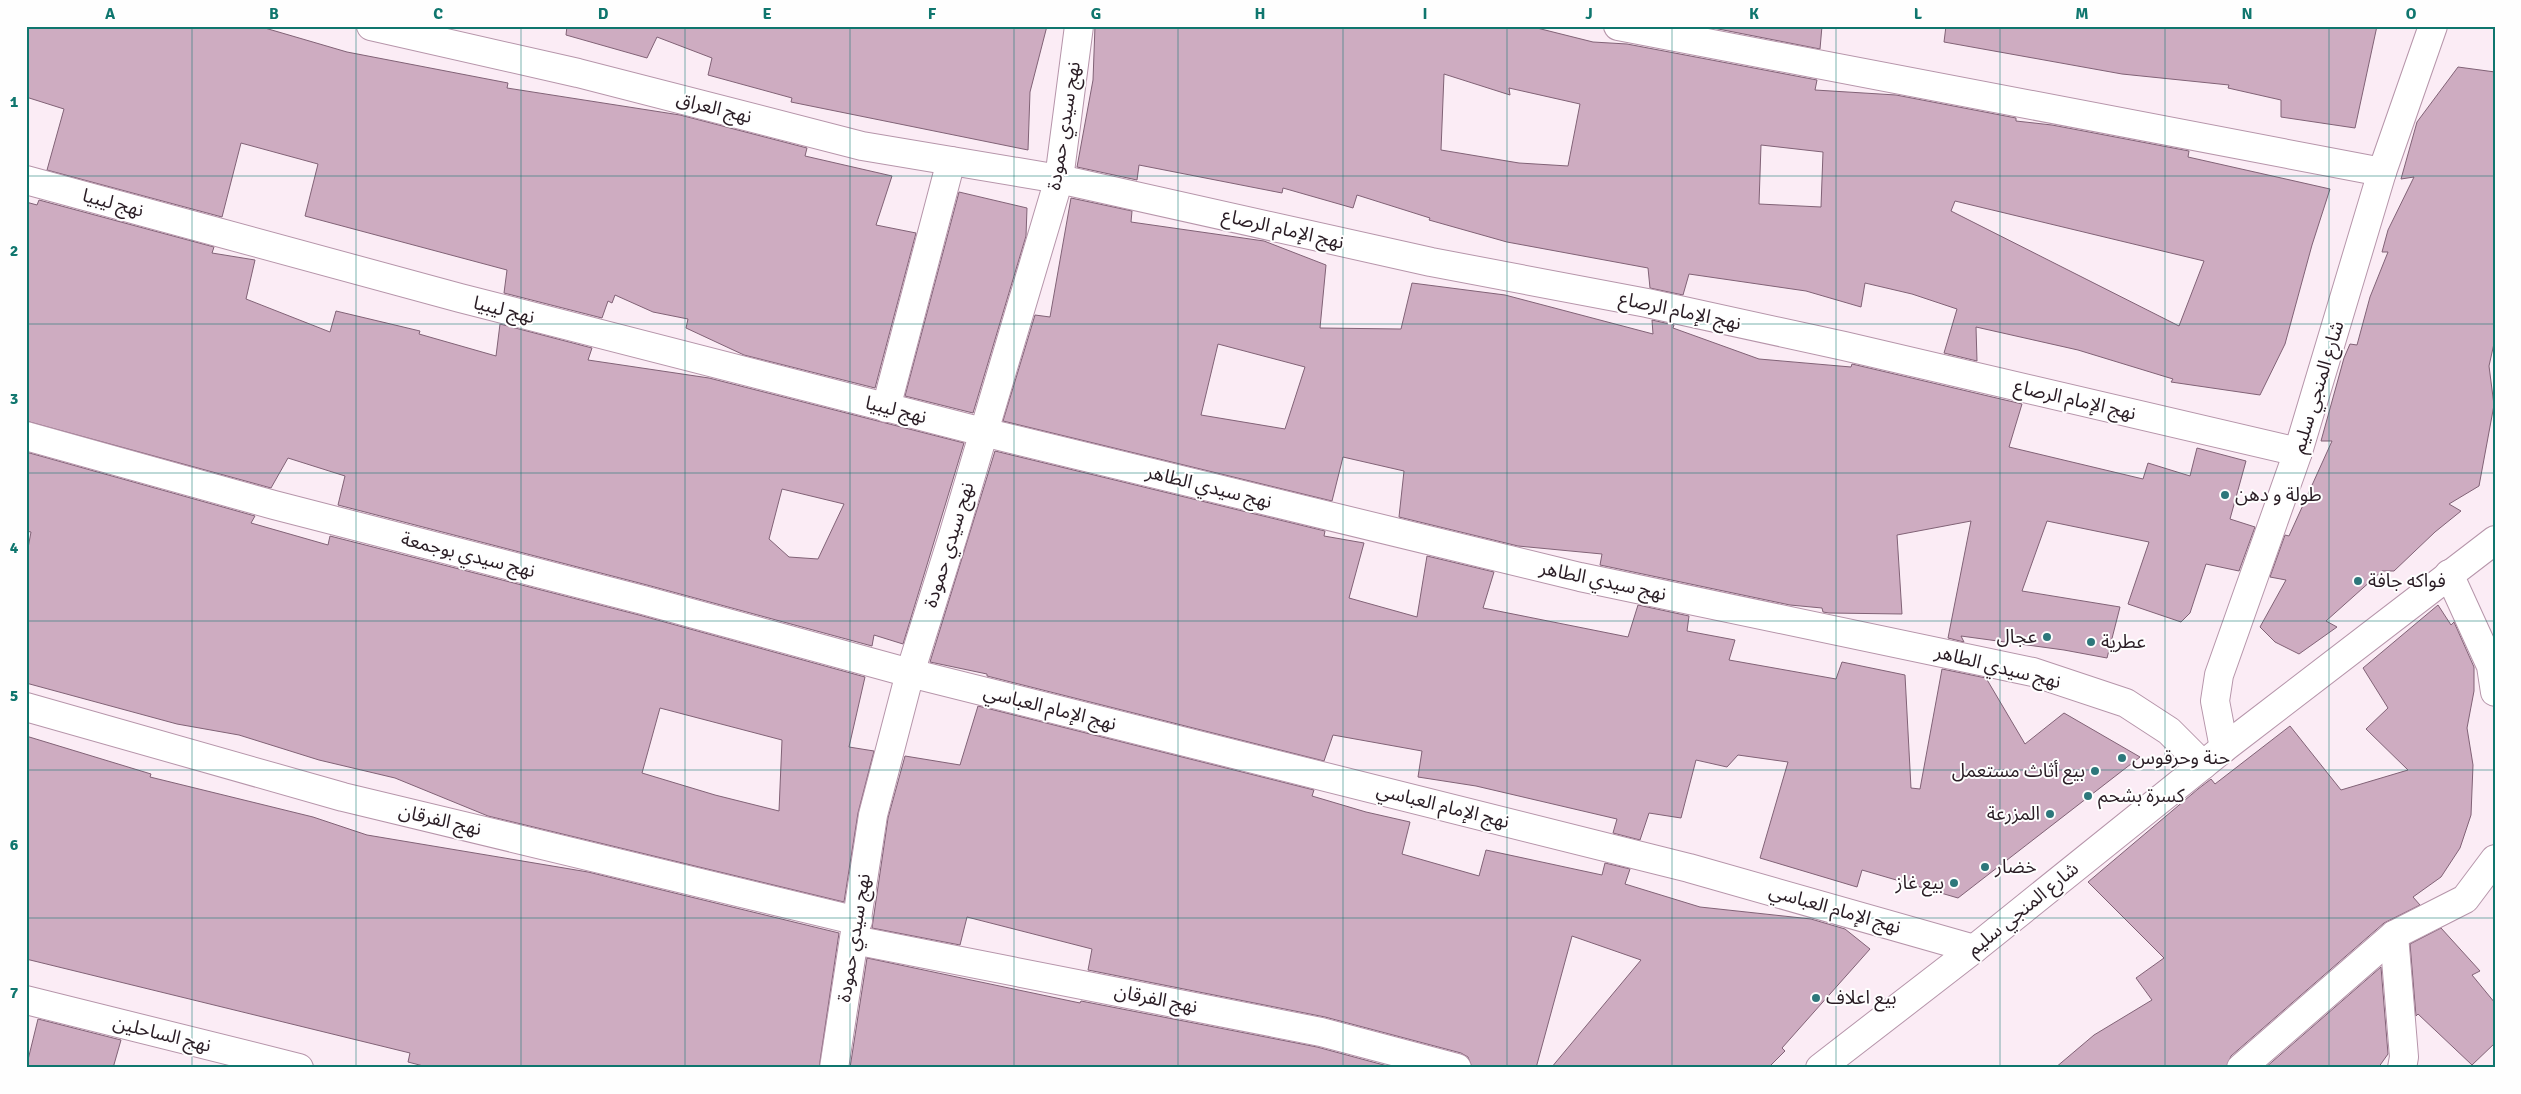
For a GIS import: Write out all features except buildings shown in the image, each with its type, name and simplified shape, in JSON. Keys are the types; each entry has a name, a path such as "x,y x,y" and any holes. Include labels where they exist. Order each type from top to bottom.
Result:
{"street":[{"name":"نهج العراق","path":"371,26 578,73 862,146 1059,179"},
{"name":"نهج سيدي حمودة","path":"834,1068 873,815 910,673 953,536 1059,179 1079,26"},
{"path":"1618,26 2382,172"},
{"name":"شارع المنجي سليم","path":"2224,748 2215,701 2219,675 2298,452 2382,172 2433,26"},
{"path":"886,408 951,161"},
{"name":"نهج الإمام الرصاع","path":"1059,179 1431,262 1647,303 1825,342 2298,452"},
{"name":"نهج ليبيا","path":"26,180 460,298 983,432"},
{"name":"نهج سيدي الطاهر","path":"983,432 1580,577 2033,672 2126,703 2169,731 2203,765"},
{"name":"نهج سيدي بوجمعة","path":"26,436 274,505 652,603 910,673"},
{"name":"شارع المنجي سليم","path":"1820,1068 1974,949 2224,748 2495,540"},
{"path":"2450,574 2491,666 2495,692"},
{"name":"نهج الإمام العباسي","path":"910,673 1689,868 1974,949"},
{"name":"نهج الفرقان","path":"26,707 343,797 856,931 1321,1032 1457,1068"},
{"path":"2241,1068 2394,936 2465,899 2495,859"},
{"path":"2394,936 2404,1057 2402,1068"},
{"name":"نهج الساحلين","path":"26,1000 299,1068"}],"place":[{"name":"طولة و دهن","path":"2225,495"},
{"name":"فواكه جافة","path":"2358,581"},
{"name":"عجال","path":"2047,637"},
{"name":"عطرية","path":"2091,642"},
{"name":"حنة وحرقوس","path":"2122,758"},
{"name":"بيع أثاث مستعمل","path":"2095,771"},
{"name":"كسرة بشحم","path":"2088,796"},
{"name":"المزرعة","path":"2050,814"},
{"name":"خضار","path":"1985,867"},
{"name":"بيع غاز","path":"1954,883"},
{"name":"بيع اعلاف","path":"1816,998"}]}
